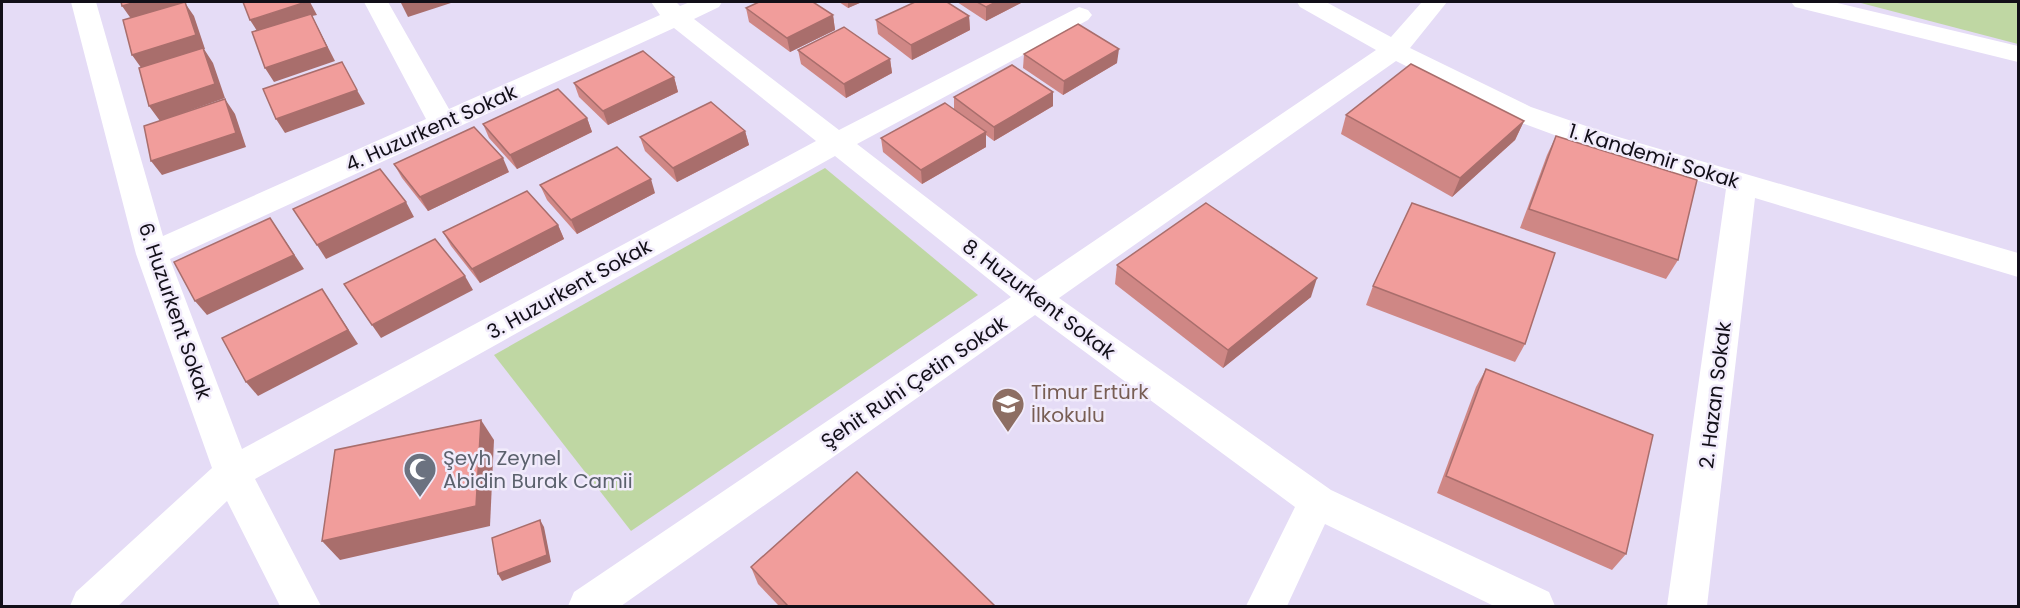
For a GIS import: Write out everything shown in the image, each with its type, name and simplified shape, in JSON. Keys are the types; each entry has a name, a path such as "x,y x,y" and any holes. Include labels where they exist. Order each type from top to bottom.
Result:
{"street":[{"name":"6. Huzurkent Sokak","path":"83,2 152,254 232,473 301,606"},
{"path":"376,2 442,122"},
{"name":"4. Huzurkent Sokak","path":"152,254 442,122 670,9 710,2"},
{"name":"1. Kandemir Sokak","path":"1309,2 1394,50 1521,113 1605,143 2019,265"},
{"name":"Şehit Ruhi Çetin Sokak","path":"588,606 1394,50 1435,2"},
{"path":"1804,2 2019,54"},
{"name":"8. Huzurkent Sokak","path":"670,9 836,143 1036,299 1317,502 1535,606"},
{"name":"3. Huzurkent Sokak","path":"90,606 232,473 836,143 1079,15"},
{"name":"2. Hazan Sokak","path":"1688,606 1742,183"},
{"path":"1266,606 1317,502"}],"green space":[{"path":"1857,2 2018,2 2018,44"},
{"path":"825,168 978,295 631,531 494,355"}],"building":[{"path":"121,2 136,2 122,6"},
{"path":"185,2 196,35 132,55 123,20"},
{"path":"243,2 306,2 250,20"},
{"path":"759,2 813,2 833,15 787,38 746,8"},
{"path":"915,2 947,2 969,16 911,45 876,20"},
{"path":"977,2 996,2 986,7"},
{"path":"311,14 327,47 265,68 252,32"},
{"path":"1078,24 1119,49 1064,81 1024,54"},
{"path":"844,27 890,59 844,84 798,50"},
{"path":"203,48 215,84 149,106 139,68"},
{"path":"643,51 674,77 603,111 574,83"},
{"path":"342,62 357,90 276,119 263,89"},
{"path":"1411,64 1524,121 1460,178 1346,115"},
{"path":"1012,65 1053,92 994,127 954,97"},
{"path":"558,89 587,118 510,155 483,124"},
{"path":"225,99 236,133 151,161 144,126"},
{"path":"711,102 745,131 673,168 640,137"},
{"path":"945,103 986,132 921,170 881,138"},
{"path":"474,127 503,158 420,197 394,164"},
{"path":"1556,136 1697,180 1678,260 1529,209"},
{"path":"617,147 651,179 571,220 540,185"},
{"path":"380,169 406,202 317,245 293,209"},
{"path":"527,191 558,225 472,269 443,232"},
{"path":"1206,203 1317,278 1228,350 1117,265"},
{"path":"1412,203 1555,253 1525,344 1373,286"},
{"path":"270,218 294,255 195,301 174,262"},
{"path":"435,239 465,276 372,325 344,284"},
{"path":"322,289 348,330 246,382 222,338"},
{"path":"1486,369 1653,435 1626,554 1446,476"},
{"name":"Şeyh Zeynel Abidin Burak Camii","path":"481,420 476,506 322,541 335,450"},
{"path":"857,472 995,606 788,606 751,567"},
{"path":"540,520 547,555 498,574 492,538"}],"place":[{"name":"Timur Ertürk İlkokulu","path":"1008,433"},
{"name":"Şeyh Zeynel Abidin Burak Camii","path":"420,498"}]}
